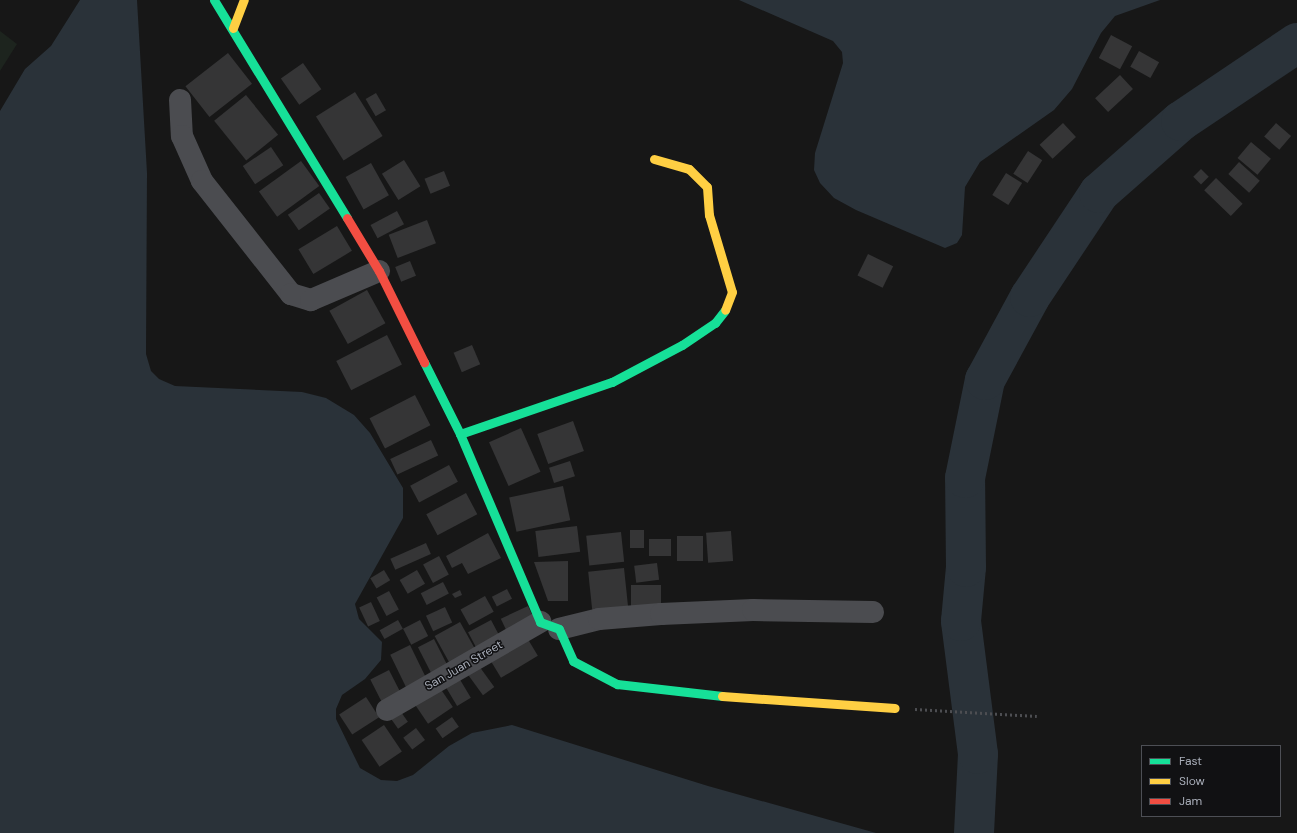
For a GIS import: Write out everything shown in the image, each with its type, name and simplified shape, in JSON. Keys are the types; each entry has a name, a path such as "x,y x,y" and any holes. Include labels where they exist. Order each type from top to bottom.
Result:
{"street":[{"path":"214,0 233,28 378,271 460,434 549,625 574,661 617,684 656,691 895,708"},
{"path":"233,28 244,0"},
{"path":"180,100 182,136 202,181 291,294 311,300 378,271"},
{"path":"460,434 612,382 682,345 715,323 728,306 732,292 710,215 707,187 689,169 654,159"},
{"name":"San Juan Street","path":"387,710 549,625 599,619 752,610 873,612"}],"path":[{"path":"895,708 1037,716"}],"shaded area":[{"path":"80,0 137,0 147,173 146,354 151,371 159,379 175,386 302,392 326,398 354,415 370,433 403,488 403,518 355,604 359,619 382,642 381,660 365,679 342,695 336,709 336,719 360,768 381,780 397,781 413,775 449,746 472,733 512,725 708,786 876,833 0,833 0,111 25,69 51,46"},
{"path":"739,0 1160,0 1115,16 1101,33 1072,89 1054,110 980,162 965,187 962,235 957,243 945,248 856,210 834,198 820,183 814,170 815,153 843,63 842,52 833,41"},
{"path":"0,31 17,44 0,71"}],"building":[{"path":"1111,35 1132,46 1120,69 1099,58"},
{"path":"1139,51 1159,62 1150,78 1130,67"},
{"path":"228,53 252,84 209,117 185,86"},
{"path":"303,63 321,89 299,105 281,78"},
{"path":"1120,75 1133,89 1108,112 1095,98"},
{"path":"355,92 383,136 344,160 316,116"},
{"path":"376,93 386,110 376,116 366,99"},
{"path":"246,95 278,135 246,160 214,121"},
{"path":"1063,123 1076,137 1053,159 1040,145"},
{"path":"1276,123 1291,136 1279,150 1264,137"},
{"path":"1251,142 1271,159 1257,175 1238,158"},
{"path":"271,147 283,165 255,184 243,166"},
{"path":"1028,151 1042,160 1028,183 1013,174"},
{"path":"404,160 420,186 398,200 382,174"},
{"path":"301,161 319,186 277,217 259,192"},
{"path":"1239,162 1260,181 1249,193 1228,174"},
{"path":"371,163 389,195 364,209 346,177"},
{"path":"1201,169 1209,177 1201,185 1193,177"},
{"path":"444,171 450,186 431,194 425,179"},
{"path":"1006,173 1022,183 1008,205 992,195"},
{"path":"1216,178 1243,204 1231,216 1204,190"},
{"path":"319,193 330,209 299,230 288,215"},
{"path":"397,211 404,224 378,238 371,225"},
{"path":"427,220 436,243 398,258 389,235"},
{"path":"337,226 352,251 313,274 298,249"},
{"path":"868,254 893,266 883,288 857,276"},
{"path":"410,261 416,276 401,282 395,267"},
{"path":"367,290 385,323 348,344 329,311"},
{"path":"387,335 402,364 351,390 336,361"},
{"path":"472,345 480,364 462,372 454,353"},
{"path":"415,395 430,425 385,448 370,418"},
{"path":"573,421 584,451 548,464 537,434"},
{"path":"521,428 541,472 509,486 489,442"},
{"path":"431,440 438,455 397,474 390,459"},
{"path":"570,461 575,476 554,483 549,468"},
{"path":"449,465 458,482 419,502 410,486"},
{"path":"563,486 570,520 516,532 509,497"},
{"path":"466,493 477,514 438,535 426,514"},
{"path":"577,526 580,552 538,557 535,531"},
{"path":"630,530 644,530 644,548 630,548"},
{"path":"731,531 733,561 708,563 706,533"},
{"path":"621,532 624,562 589,565 586,536"},
{"path":"488,533 501,558 468,574 462,563 452,568 446,556"},
{"path":"677,536 703,536 703,561 677,561"},
{"path":"649,539 671,539 671,556 649,556"},
{"path":"426,543 431,554 395,570 390,559"},
{"path":"439,556 449,575 433,583 423,564"},
{"path":"568,561 568,601 548,601 534,562"},
{"path":"657,563 659,580 636,583 634,566"},
{"path":"624,568 629,613 593,617 588,572"},
{"path":"384,570 390,580 376,589 370,578"},
{"path":"417,570 425,584 408,594 400,580"},
{"path":"443,582 449,594 427,605 421,593"},
{"path":"631,585 661,585 661,609 631,609"},
{"path":"507,589 512,599 497,607 492,597"},
{"path":"460,590 462,595 455,598 452,594"},
{"path":"389,591 399,610 386,616 377,598"},
{"path":"485,596 494,612 469,625 461,610"},
{"path":"371,602 380,621 368,627 359,607"},
{"path":"528,606 534,619 507,631 501,619"},
{"path":"445,607 452,622 433,631 426,616"},
{"path":"398,620 403,629 384,639 380,630"},
{"path":"420,620 428,636 411,645 403,629"},
{"path":"491,620 500,637 477,649 468,632"},
{"path":"460,622 476,651 451,665 435,636"},
{"path":"526,636 538,656 501,678 489,658"},
{"path":"434,639 449,668 433,677 418,647"},
{"path":"410,645 426,678 406,688 390,655"},
{"path":"479,666 494,687 483,695 468,674"},
{"path":"389,670 400,692 382,702 370,680"},
{"path":"459,678 471,698 457,706 445,686"},
{"path":"440,688 453,707 428,724 415,705"},
{"path":"366,697 379,717 352,735 339,714"},
{"path":"401,712 408,722 398,729 391,719"},
{"path":"452,717 459,727 442,738 436,728"},
{"path":"384,725 402,752 380,767 362,740"},
{"path":"416,728 425,740 412,750 403,738"}],"waterway":[{"path":"974,833 978,754 961,621 966,567 965,478 985,380 1030,297 1099,193 1181,121 1297,43"}],"traffic: fast":[{"path":"214,0 347,218"},
{"path":"460,434 612,382 682,345 715,323 725,310"},
{"path":"424,362 460,434 540,622 559,629 573,661 617,684 722,696"}],"traffic: slow":[{"path":"233,28 244,0"},
{"path":"654,159 689,169 707,187 709,215 732,292 725,310"},
{"path":"722,696 895,708"}],"traffic: jam":[{"path":"347,218 379,271 424,362"}]}
